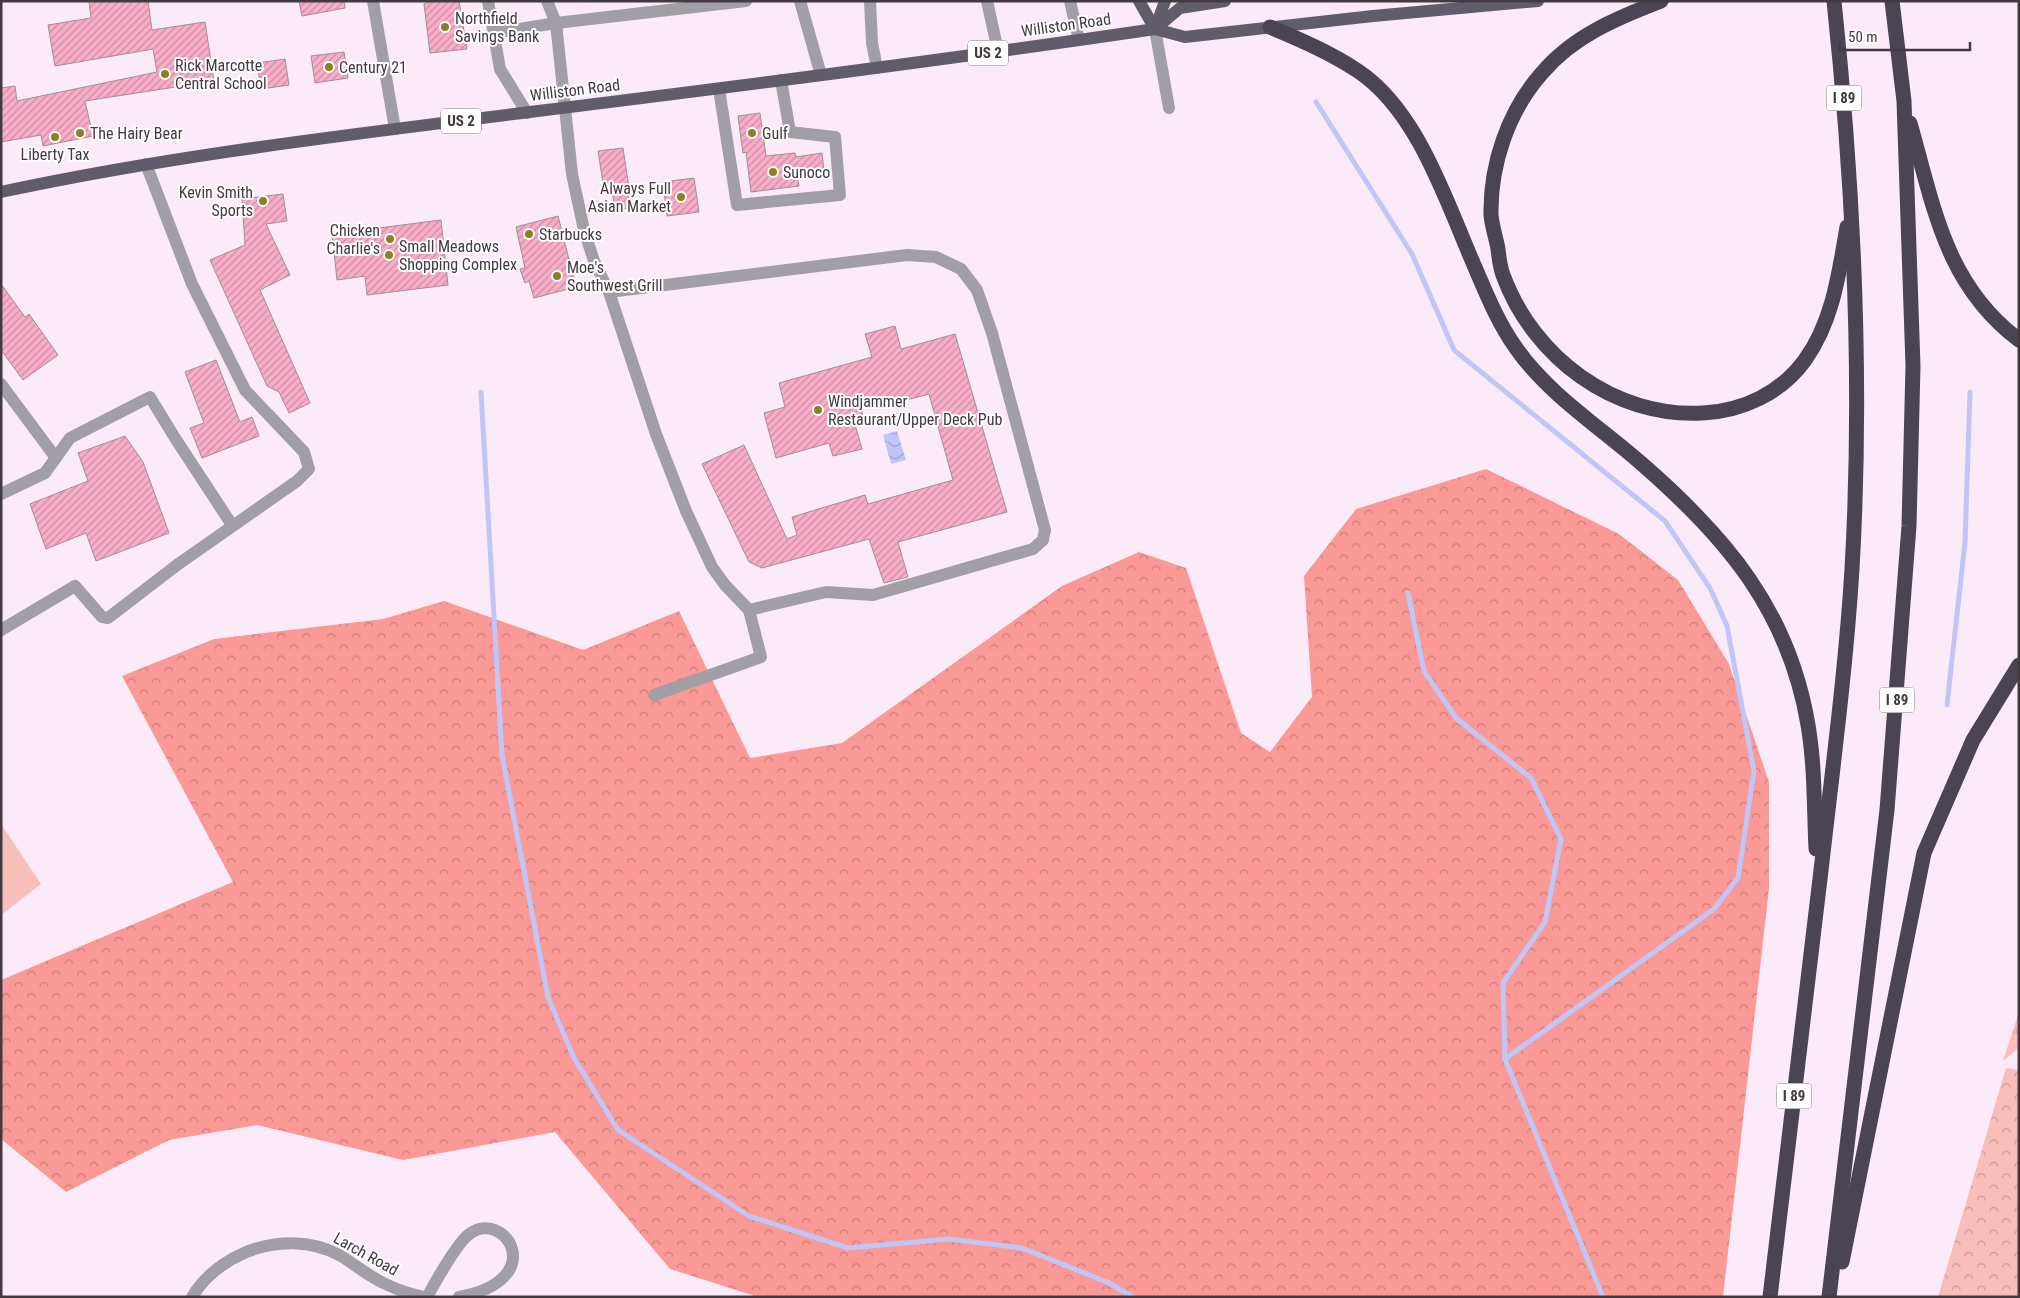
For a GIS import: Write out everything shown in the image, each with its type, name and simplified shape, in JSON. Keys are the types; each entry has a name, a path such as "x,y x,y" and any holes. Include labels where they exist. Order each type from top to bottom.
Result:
{"highway":[{"path":"1661,1 1609,22 1564,51 1542,72 1528,90 1513,116 1496,161 1491,216 1503,275 1526,320 1549,351 1594,386 1626,401 1661,410 1694,414 1743,406 1757,400 1794,372 1804,360 1821,331 1836,286 1852,196"},
{"name":"I 89","path":"1770,1297 1818,895 1852,572 1856,457 1857,322 1852,196 1834,1"},
{"name":"I 89","path":"1828,1297 1887,810 1908,536 1913,366 1904,101 1892,1"},
{"path":"1270,27 1310,44 1360,72 1396,106 1426,155 1487,295 1506,333 1517,350 1546,382 1682,500 1722,542 1749,576 1782,637 1803,703 1812,761 1818,895"},
{"path":"1904,101 1943,239 1966,285 1978,302 2019,340"},
{"path":"1835,1297 1924,853 1973,740 2019,665"}],"main road":[{"path":"1139,1 1155,29"},
{"path":"1155,29 1164,1"},
{"path":"1155,29 1180,8 1225,1"},
{"name":"Williston Road","path":"1,192 146,164 395,129 877,68 1155,29 1185,37 1538,1"}],"street":[{"path":"373,1 395,129"},
{"path":"488,1 500,69 527,113"},
{"path":"547,1 556,22 572,174 584,230 594,261 609,292 656,434 686,511 712,567 725,585 749,610 761,657 654,695"},
{"path":"494,32 658,6 746,1"},
{"path":"800,1 821,75"},
{"path":"870,1 872,43 877,68"},
{"path":"987,1 998,51"},
{"path":"1070,1 1079,40"},
{"path":"1155,29 1169,108"},
{"path":"719,89 737,205 840,195 834,137 790,132 781,80"},
{"path":"1,630 75,586 102,617 108,618 232,526 304,476 309,469 304,452 245,390 192,284 146,164"},
{"path":"609,292 907,255 936,257 961,269 977,290 992,332 1045,530 1043,540 1033,549 873,595 826,592 749,610"},
{"path":"1,384 56,458"},
{"path":"1,494 45,473 70,438 150,396 190,463 232,526"},
{"path":"427,1297 468,1235 485,1229 501,1234 512,1248 513,1259 510,1270 497,1282 473,1294 459,1297"},
{"name":"Larch Road","path":"192,1297 208,1277 235,1257 268,1245 294,1243 321,1247 339,1255 390,1286 423,1297"}],"green space":[{"path":"1486,469 1619,534 1678,580 1729,664 1769,782 1769,888 1723,1297 758,1297 670,1269 555,1132 403,1160 257,1125 169,1140 66,1192 1,1139 1,980 233,882 122,676 214,639 383,619 444,601 583,650 679,611 750,758 842,743 1062,586 1139,552 1186,568 1241,733 1270,752 1312,697 1304,576 1356,509"},
{"path":"1,824 41,884 1,915"},
{"path":"2019,1012 2019,1048 2003,1061"},
{"path":"2006,1068 2019,1070 2019,1297 1938,1297"}],"water":[{"path":"897,431 906,460 891,464 883,435"}],"building":[{"path":"89,1 148,1 152,30 205,22 214,81 85,101 93,136 43,146 41,135 1,142 1,88 15,86 17,101 157,72 153,49 55,66 48,25 91,18"},
{"name":"Century 21","path":"299,1 344,1 345,8 302,16"},
{"name":"Northfield Savings Bank","path":"432,1 459,1 467,49 430,53 424,4"},
{"name":"Century 21","path":"344,52 348,78 315,83 311,56"},
{"path":"285,59 289,85 261,89 257,63"},
{"path":"760,113 766,156 795,153 796,157 822,153 824,170 797,174 799,186 751,192 746,152 743,153 738,116"},
{"path":"623,148 632,208 615,210 611,182 603,183 598,151"},
{"name":"Always Full Asian Market","path":"694,178 699,212 667,216 663,182"},
{"path":"283,194 287,221 266,224 290,275 260,290 310,403 289,413 279,392 267,386 210,260 245,245 242,199"},
{"path":"558,216 576,287 534,298 529,281 525,283 520,269 525,268 516,227"},
{"name":"Small Meadows Shopping Complex","path":"441,220 448,285 367,295 365,276 337,280 332,234"},
{"path":"1,284 25,317 29,314 58,355 23,380 1,350"},
{"path":"895,326 901,349 955,334 1007,512 898,542 908,577 884,583 869,539 762,568 749,562 702,464 744,445 787,539 797,535 792,517 865,495 868,504 953,480 929,394 895,403 894,399 861,409 865,422 855,425 862,449 833,456 829,443 776,458 764,413 785,407 779,383 872,357 865,334"},
{"path":"216,360 240,422 252,417 259,436 202,458 190,428 204,423 185,372"},
{"path":"125,436 143,462 169,533 96,561 86,533 46,549 30,504 88,481 78,453"}],"waterway":[{"path":"1316,102 1412,254 1454,350 1665,521 1710,588 1727,626 1754,771 1738,878 1714,909 1505,1059"},
{"path":"481,392 502,755 548,997 574,1058 618,1130 749,1216 848,1248 949,1239 1022,1248 1107,1282 1133,1297"},
{"path":"1947,705 1965,542 1970,392"},
{"path":"1408,593 1424,671 1456,718 1531,778 1561,839 1545,922 1503,983 1505,1059 1603,1297"}],"place":[{"name":"Northfield Savings Bank","path":"445,27"},
{"name":"Century 21","path":"329,67"},
{"name":"Rick Marcotte Central School","path":"165,74"},
{"name":"The Hairy Bear","path":"80,133"},
{"name":"Gulf","path":"752,133"},
{"name":"Liberty Tax","path":"55,137"},
{"name":"Sunoco","path":"773,172"},
{"name":"Always Full Asian Market","path":"681,197"},
{"name":"Kevin Smith Sports","path":"263,201"},
{"name":"Starbucks","path":"529,234"},
{"name":"Chicken Charlie's","path":"390,239"},
{"name":"Small Meadows Shopping Complex","path":"389,255"},
{"name":"Moe's Southwest Grill","path":"557,276"},
{"name":"Windjammer Restaurant/Upper Deck Pub","path":"818,410"}]}
